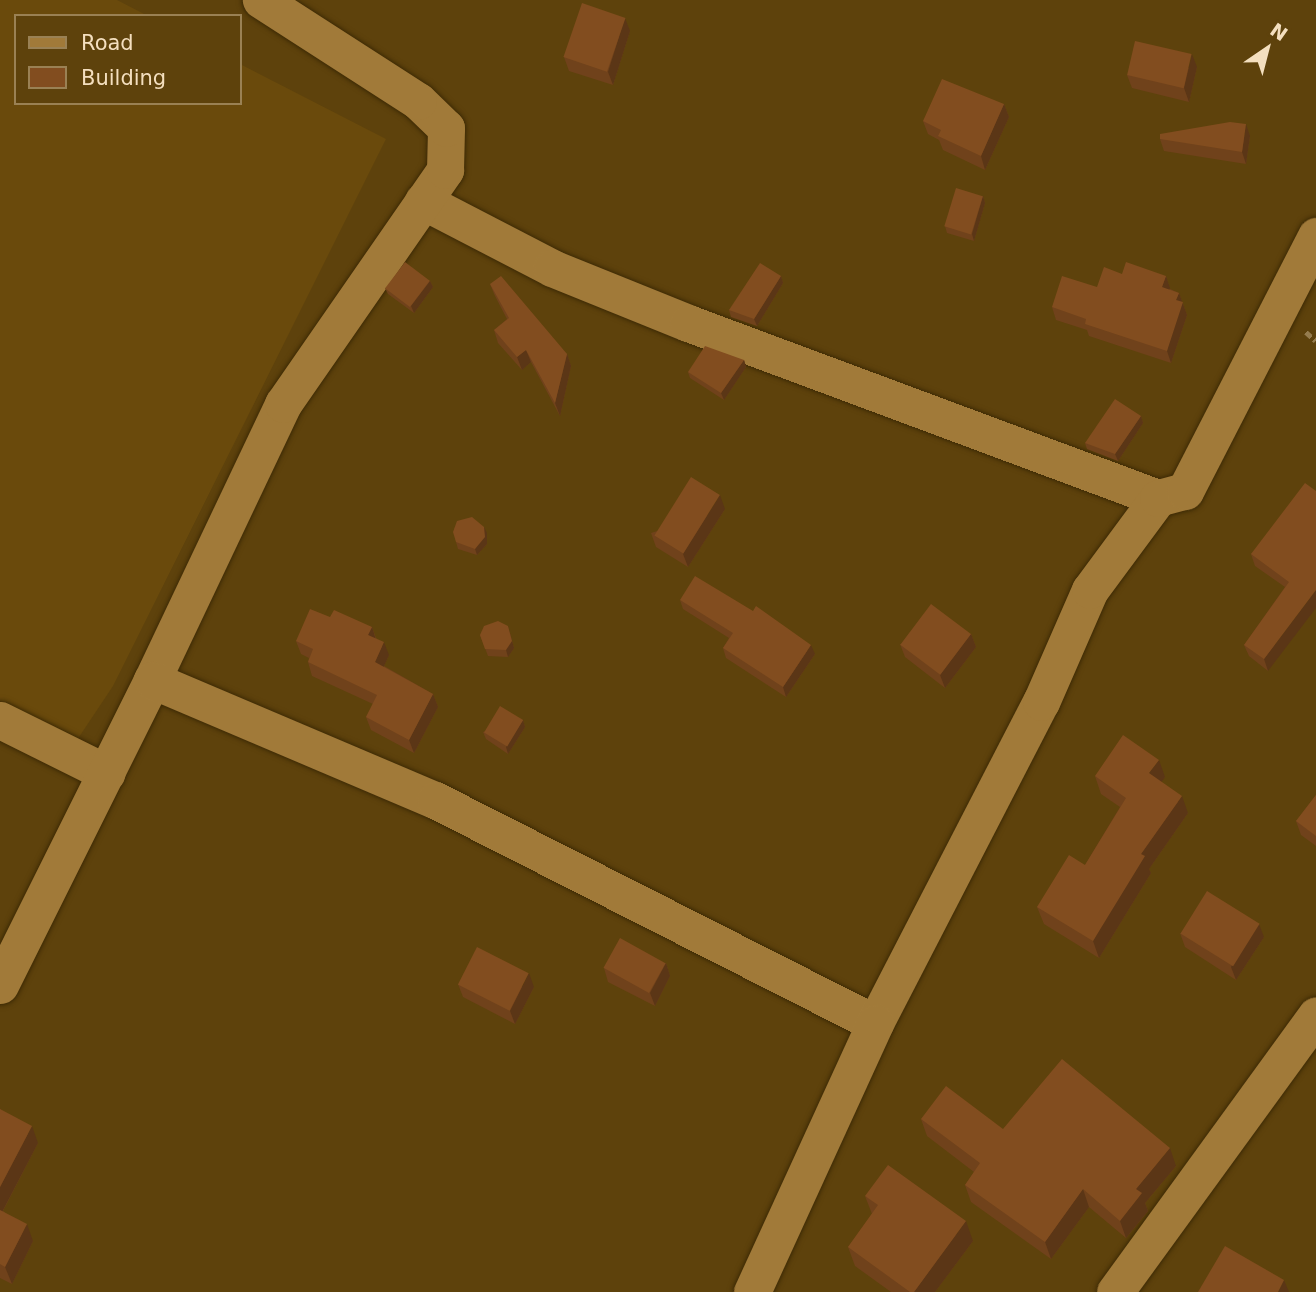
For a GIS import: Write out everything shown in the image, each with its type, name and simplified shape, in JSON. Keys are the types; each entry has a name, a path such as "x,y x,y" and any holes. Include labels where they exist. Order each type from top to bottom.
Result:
{"street":[{"path":"0,985 107,774 283,404 445,170 446,128 418,101 261,0"},
{"path":"424,201 552,268 663,313 1158,498 1185,491 1316,236"},
{"path":"752,1292 875,1024 1041,702 1090,590 1158,498"},
{"path":"152,680 435,800 875,1024"},
{"path":"0,720 107,774"},
{"path":"1115,1292 1316,1015"}],"shaded area":[{"path":"0,0 117,0 144,14 14,14 14,105 242,105 242,65 386,139 113,686 77,740 0,710"}],"building":[{"path":"582,3 625,18 607,72 563,57"},
{"path":"1135,41 1192,54 1184,88 1127,75"},
{"path":"942,79 1004,104 981,156 938,136 941,130 923,121"},
{"path":"1230,122 1246,124 1242,152 1160,139 1160,134"},
{"path":"956,188 983,196 971,234 944,226"},
{"path":"405,262 430,281 410,307 385,288"},
{"path":"1126,262 1166,276 1162,287 1179,293 1176,300 1183,302 1167,351 1085,324 1086,319 1052,307 1062,276 1097,287 1104,267 1122,274"},
{"path":"760,263 781,276 754,319 729,310"},
{"path":"501,276 567,354 555,403 526,350 517,357 494,330 509,318 490,284"},
{"path":"705,346 744,360 721,393 688,372"},
{"path":"1115,399 1141,416 1115,454 1085,443"},
{"path":"691,477 720,495 683,554 654,536"},
{"path":"1305,483 1316,491 1316,590 1264,659 1244,645 1289,582 1251,554"},
{"path":"472,517 484,527 485,537 475,549 456,542 453,532 457,521"},
{"path":"695,576 753,611 756,606 811,645 783,687 723,648 733,633 680,600"},
{"path":"931,604 971,634 940,675 900,645"},
{"path":"310,609 330,617 334,610 372,627 368,635 384,642 375,662 433,694 409,740 366,717 377,695 308,662 313,649 296,641"},
{"path":"498,621 508,626 512,641 506,650 485,649 480,635 484,626"},
{"path":"500,706 523,720 507,746 484,733"},
{"path":"1123,735 1159,760 1149,773 1182,796 1141,854 1145,856 1093,941 1037,907 1069,855 1085,865 1126,798 1095,776"},
{"path":"1316,795 1316,836 1296,821"},
{"path":"1207,891 1260,924 1233,966 1181,933"},
{"path":"620,938 665,963 649,993 604,968"},
{"path":"477,947 529,973 510,1011 458,984"},
{"path":"1062,1059 1170,1148 1136,1189 1142,1193 1120,1221 1083,1189 1045,1242 965,1185 980,1163 921,1119 946,1086 1003,1129"},
{"path":"0,1109 32,1126 0,1187"},
{"path":"888,1165 966,1221 914,1292 910,1292 848,1247 878,1205 865,1196"},
{"path":"0,1210 27,1224 5,1267 0,1264"},
{"path":"1225,1246 1284,1280 1278,1292 1198,1292"}]}
